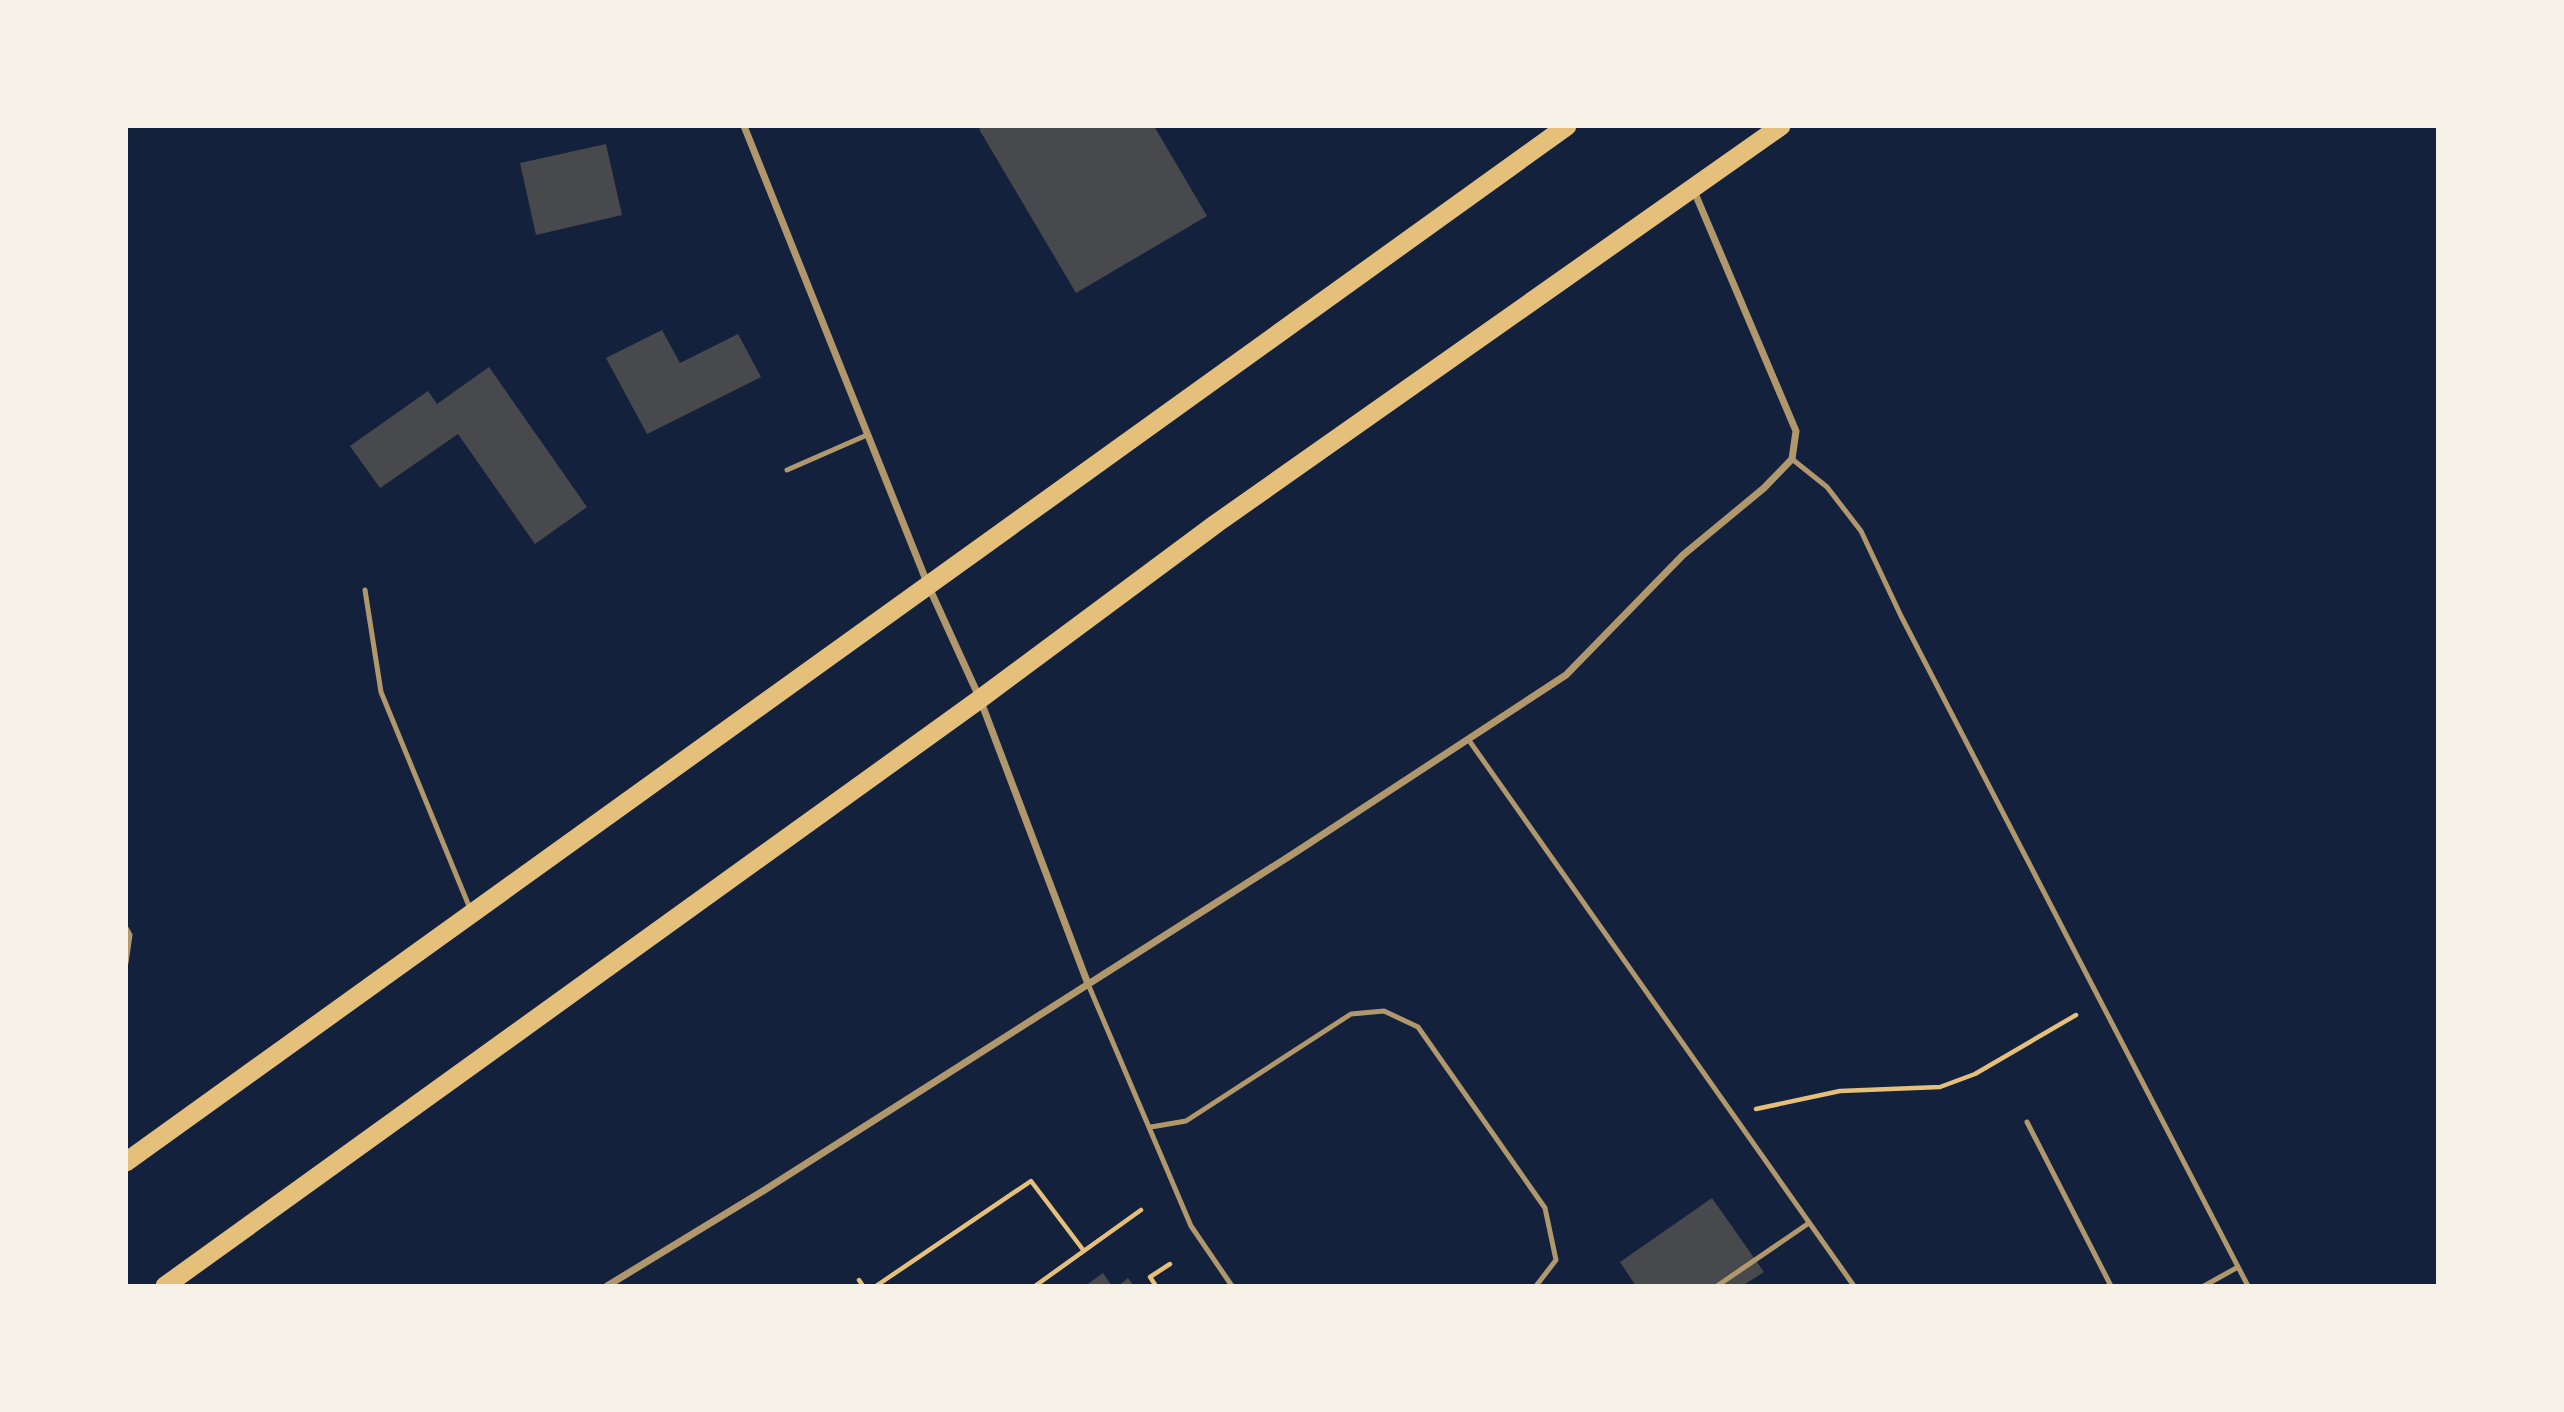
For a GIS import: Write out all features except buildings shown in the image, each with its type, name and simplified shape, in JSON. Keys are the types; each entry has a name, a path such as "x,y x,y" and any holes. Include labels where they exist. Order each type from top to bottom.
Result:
{"highway":[{"path":"126,1162 1567,126"},
{"path":"165,1286 980,699 1217,523 1781,126"}],"street":[{"path":"744,126 928,585 980,699 1088,984"},
{"path":"607,1286 1088,984 1566,675 1683,555 1764,488 1792,458 1796,431 1693,190"}],"lane":[{"path":"787,470 867,435"},
{"path":"1792,458 1828,487 1861,531 1901,616 2248,1286"},
{"path":"365,590 381,692 472,914"},
{"path":"1468,739 1854,1286"},
{"path":"126,928 130,935 126,963"},
{"path":"1088,984 1151,1126 1191,1226 1232,1286"},
{"path":"1151,1126 1186,1121 1350,1014 1384,1011 1418,1027 1545,1208 1556,1260 1536,1286"},
{"path":"2027,1122 2111,1286"},
{"path":"1717,1286 1809,1223"},
{"path":"2204,1286 2238,1267"}],"path":[{"path":"1756,1110 1840,1091 1940,1087 1975,1074 2076,1015"},
{"path":"876,1286 1031,1181 1084,1251"},
{"path":"1035,1286 1141,1210"},
{"path":"1156,1286 1150,1277 1170,1264"},
{"path":"859,1280 863,1286"}]}
